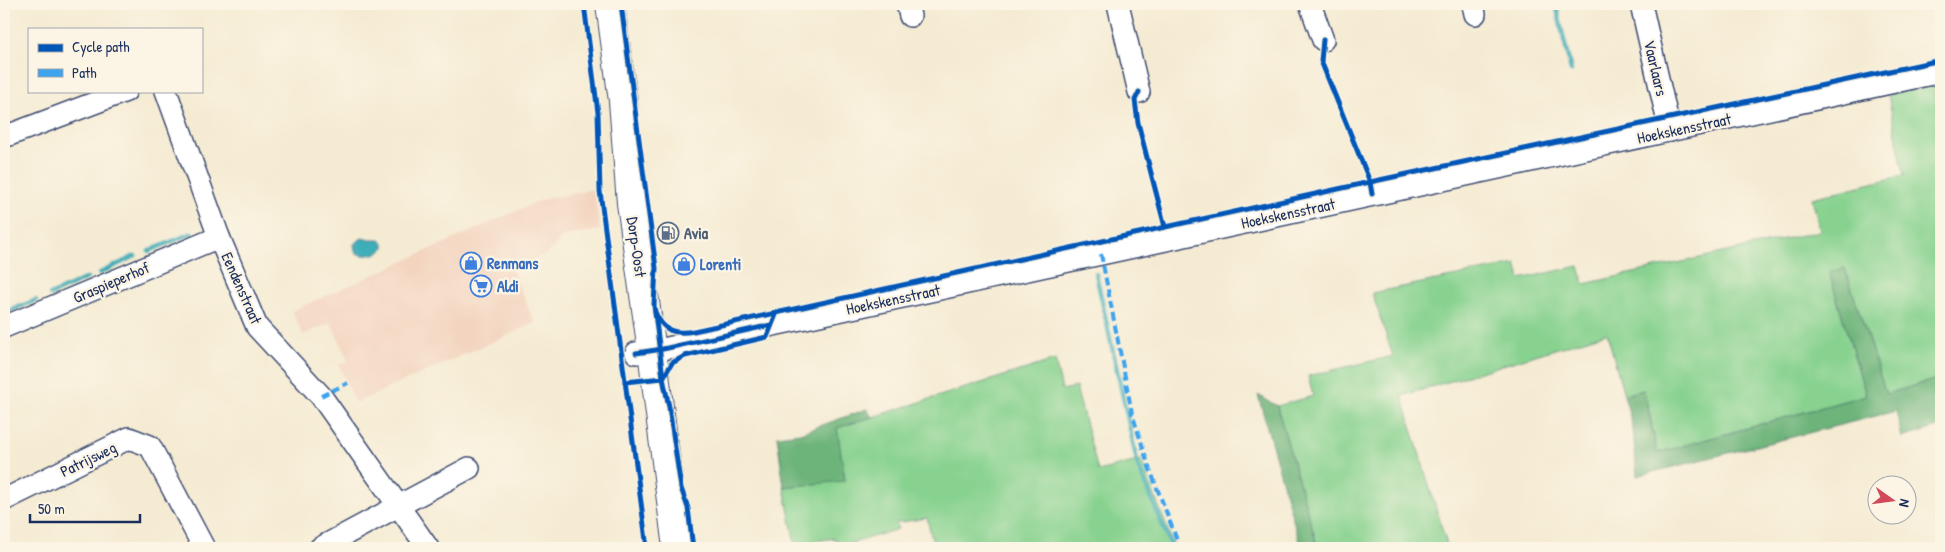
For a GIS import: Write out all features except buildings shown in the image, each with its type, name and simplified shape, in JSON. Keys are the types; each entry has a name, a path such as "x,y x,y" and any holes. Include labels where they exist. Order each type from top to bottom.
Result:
{"main road":[{"name":"Dorp-Oost","path":"599,4 613,109 617,205 677,548"},
{"name":"Dorp-Oost","path":"610,4 623,101 662,548"}],"street":[{"path":"1118,4 1139,92"},
{"path":"1310,4 1323,40"},
{"name":"Vaarlaars","path":"1641,4 1670,132"},
{"name":"Hoekskensstraat","path":"644,352 1941,72"},
{"path":"4,137 123,92"},
{"name":"Eendenstraat","path":"166,92 219,237 257,327 322,396 428,548"},
{"name":"Graspieperhof","path":"4,327 219,237"},
{"name":"Patrijsweg","path":"4,500 129,438 150,446 204,548"},
{"path":"320,548 469,468"}],"shaded area":[{"path":"594,189 600,230 564,236 546,254 512,270 535,323 355,403 339,365 348,361 331,323 303,335 292,311 541,200"}],"green space":[{"path":"1933,86 1941,130 1941,378 1886,394 1845,268 1829,273 1866,395 1657,453 1643,390 1624,395 1607,333 1402,396 1448,548 1318,548 1277,406 1313,396 1308,376 1393,356 1372,293 1516,264 1520,279 1579,266 1584,284 1820,231 1812,198 1904,175 1888,95"},
{"path":"1845,268 1886,394 1941,378 1941,426 1902,438 1896,411 1637,476 1633,429 1624,395 1644,390 1657,453 1866,395 1829,272"},
{"path":"1055,360 1062,390 1076,387 1098,471 1141,460 1175,548 934,548 927,518 896,523 898,529 837,548 835,538 795,544 784,487 845,480 837,428"},
{"path":"1258,395 1277,406 1318,548 1301,548"},
{"path":"867,409 872,417 837,428 845,481 784,487 777,436 800,433"}],"water":[{"path":"362,238 380,240 384,243 384,248 370,255 358,254 355,252 354,244"}],"waterway":[{"path":"1556,4 1571,71"},
{"path":"149,251 192,233"},
{"path":"100,273 135,256"},
{"path":"1096,274 1138,466 1172,548"},
{"path":"50,295 87,278"},
{"path":"4,313 36,300"}],"marked path":[{"path":"1101,254 1132,413 1149,467 1180,548"},
{"path":"321,396 348,383"}],"cycle path":[{"path":"584,4 598,113 600,191 647,548"},
{"path":"621,4 656,268 654,305 663,378 625,382"},
{"path":"1323,40 1321,61 1370,182 1372,194"},
{"path":"655,312 662,324 670,330 675,332 694,331 1370,182 1941,60"},
{"path":"1139,92 1135,100 1138,123 1165,227"},
{"path":"693,548 688,508 681,488 663,378 672,363 685,356 767,337 777,312"},
{"path":"636,353 663,349 771,325"}],"place":[{"name":"Avia","path":"668,233"},
{"name":"Renmans","path":"471,263"},
{"name":"Lorenti","path":"684,264"},
{"name":"Aldi","path":"481,286"}]}
